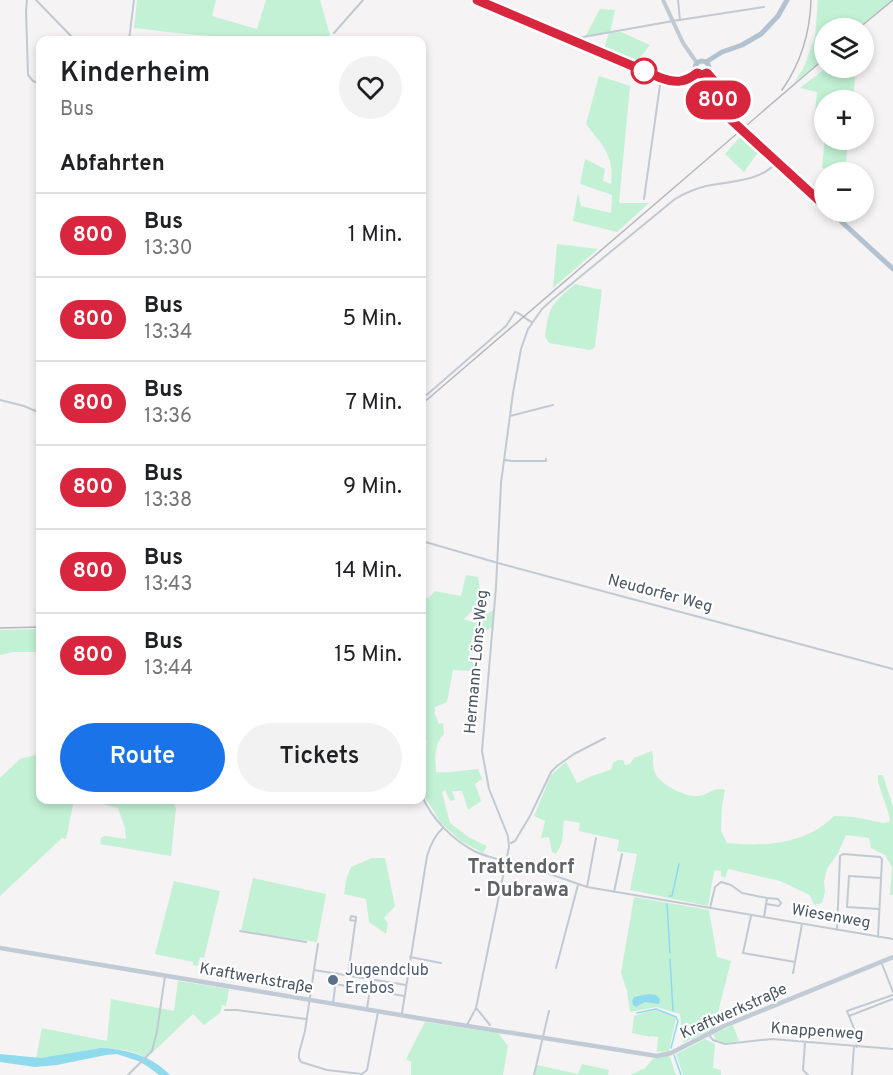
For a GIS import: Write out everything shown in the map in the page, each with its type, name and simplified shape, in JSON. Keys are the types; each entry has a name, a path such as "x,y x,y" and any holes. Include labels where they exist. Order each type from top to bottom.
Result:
{"main road":[{"path":"707,73 702,75 697,73 695,67 697,63 706,62 761,34 778,16 787,0"},
{"path":"706,62 709,68 707,73"},
{"path":"707,73 714,81 720,104 729,118 814,196"},
{"path":"842,222 893,269"},
{"name":"Kraftwerkstraße","path":"0,948 657,1056 893,957"}],"street":[{"path":"27,0 28,75 36,82"},
{"path":"36,0 71,36"},
{"path":"130,36 134,0"},
{"path":"334,33 363,0"},
{"path":"477,0 661,78 683,81 697,73"},
{"path":"663,0 683,43 697,63"},
{"path":"678,0 680,20"},
{"path":"570,40 765,7"},
{"path":"644,199 661,78"},
{"name":"Hermann-Löns-Weg","path":"510,844 489,789 482,752 504,460 521,348 532,322 542,309 675,199 699,188 754,177 774,167 777,162"},
{"path":"426,396 506,327 515,312 532,322"},
{"path":"0,400 36,412"},
{"path":"510,416 553,405"},
{"path":"504,460 546,461 546,459"},
{"name":"Neudorfer Weg","path":"426,542 893,669"},
{"path":"467,1026 476,1008 510,844 515,841 530,816 551,772 574,754 605,738"},
{"name":"Wiesenweg","path":"426,802 443,828 474,851 538,869 578,885 893,939"},
{"path":"402,1015 429,848 443,828"},
{"path":"587,887 596,838"},
{"path":"614,892 622,854"},
{"path":"837,930 840,856 843,854 880,857 882,860 878,937"},
{"path":"879,909 847,907 849,876 881,878"},
{"path":"710,908 715,887 721,882 731,885 742,893 767,898"},
{"path":"556,968 578,885"},
{"name":"Wiesenweg","path":"764,917 766,904 767,898 778,899 781,903 779,906 766,904"},
{"path":"751,915 743,953 795,962"},
{"path":"348,975 356,921"},
{"path":"793,973 802,924"},
{"path":"240,931 306,942"},
{"path":"318,944 299,1058 301,1062 327,1070 365,1073 378,1011"},
{"path":"410,957 441,963"},
{"path":"852,1075 855,1031 848,1011 893,993 881,962"},
{"path":"314,970 406,985"},
{"path":"332,1004 337,974"},
{"path":"128,1075 153,1048 165,976"},
{"path":"335,984 404,996"},
{"path":"367,1009 370,990"},
{"path":"849,1016 893,999"},
{"path":"877,1001 879,1005"},
{"path":"476,1008 490,1025"},
{"path":"855,1008 857,1013"},
{"path":"225,1010 306,1019"},
{"path":"534,1075 549,1011"},
{"name":"Knappenweg","path":"708,1034 713,1040 725,1044 772,1039 893,1049"},
{"path":"805,1043 803,1070 808,1075"},
{"path":"326,1075 327,1070"}],"green space":[{"path":"137,0 216,0 212,16 257,29 266,0 320,0 330,35 205,36 134,28"},
{"path":"818,0 892,0 870,18 817,18"},
{"path":"600,9 615,10 610,33 621,32 650,45 634,65 603,52 609,33 585,37"},
{"path":"814,40 814,66 794,83 803,69"},
{"path":"599,76 630,86 619,203 649,203 617,232 573,221 578,193 581,206 611,213 612,195 580,184 585,159 605,169 603,181 611,184 609,158 586,124"},
{"path":"814,77 855,78 854,90 814,91 800,88"},
{"path":"741,136 758,152 744,172 725,154"},
{"path":"824,150 847,150 846,162 823,162"},
{"path":"557,244 598,249 553,288"},
{"path":"575,284 602,290 595,346 589,350 549,343 545,337 550,311 561,296"},
{"path":"466,575 478,577 482,601 464,619 475,623 493,610 492,627 472,639 469,654 477,658 472,671 453,670 447,702 435,707 439,724 443,723 444,734 435,756 436,772 478,769 482,779 475,784 481,801 468,810 462,791 452,791 455,800 450,801 445,790 442,792 450,823 470,838 487,846 483,853 461,841 441,823 426,799 426,597 429,598 435,591 461,596"},
{"path":"36,629 36,652 13,652 0,655 0,630"},
{"path":"652,751 653,768 656,775 672,789 692,796 718,789 725,790 721,831 727,843 784,842 811,833 834,816 889,822 889,815 878,782 878,775 883,775 893,807 893,895 890,895 892,867 885,855 871,848 869,838 846,835 827,869 822,903 814,905 810,895 780,881 728,869 725,878 721,876 721,871 715,870 708,906 630,890 637,854 617,851 619,840 579,831 580,823 564,820 561,845 556,854 552,852 549,837 541,838 545,821 534,816 551,775 566,762 577,783 610,770 613,763 618,760 623,760 625,765 630,764 634,758"},
{"path":"36,755 36,804 73,804 66,839 62,838 0,896 0,778 20,759"},
{"path":"103,804 174,804 176,808 171,856 100,844 101,838 105,836 126,839 118,808"},
{"path":"372,858 385,858 395,906 384,918 388,923 386,934 369,922 366,899 344,894 351,867"},
{"path":"253,878 326,894 317,942 241,931"},
{"path":"174,881 220,891 204,958 200,957 198,966 193,965 193,962 155,954"},
{"path":"634,897 709,910 717,957 731,961 715,1024 716,1028 683,1043 680,1014 656,1007 630,1012 621,973"},
{"path":"178,981 229,989 226,1006 222,1005 220,1013 204,1025 193,1014 145,1057 131,1051 103,1049 50,1058 36,1058 42,1028 107,1041 111,999 174,1011"},
{"path":"656,1010 676,1018 669,1051 657,1052 658,1037 632,1033 634,1016"},
{"path":"425,1022 498,1033 508,1046 503,1075 411,1075 411,1062 406,1059"},
{"path":"733,1025 739,1041 725,1043 716,1040 713,1034"},
{"path":"705,1039 715,1044 713,1068 721,1070 721,1075 683,1075 676,1054"},
{"path":"669,1055 676,1075 630,1075 645,1068 654,1058"},
{"path":"582,1064 609,1070 608,1075 535,1075 537,1065 578,1074"}],"water":[{"path":"656,995 660,999 659,1004 645,1002 636,1007 633,1005 634,997"},
{"path":"101,1048 120,1050 147,1058 170,1075 159,1075 138,1061 117,1054 35,1067 0,1062 0,1054 41,1058"}],"waterway":[{"path":"669,896 672,896 679,864"},
{"path":"667,904 670,953"},
{"path":"670,959 673,1011"},
{"path":"637,1013 656,1009 676,1017 678,1021 671,1048"},
{"path":"674,1055 681,1075"}],"railway":[{"path":"782,90 789,80 803,47 809,24 811,0"},
{"path":"871,18 893,0"},
{"path":"426,401 814,67"},
{"path":"0,628 36,627"}],"bus line":[{"name":"800","path":"477,0 661,78 678,82 697,73 702,75 707,73 714,81 720,104 729,118 814,196"}],"place":[{"name":"Jugendclub Erebos","path":"333,980"}],"district":[{"name":"Trattendorf - Dubrawa","path":"521,880"}]}
